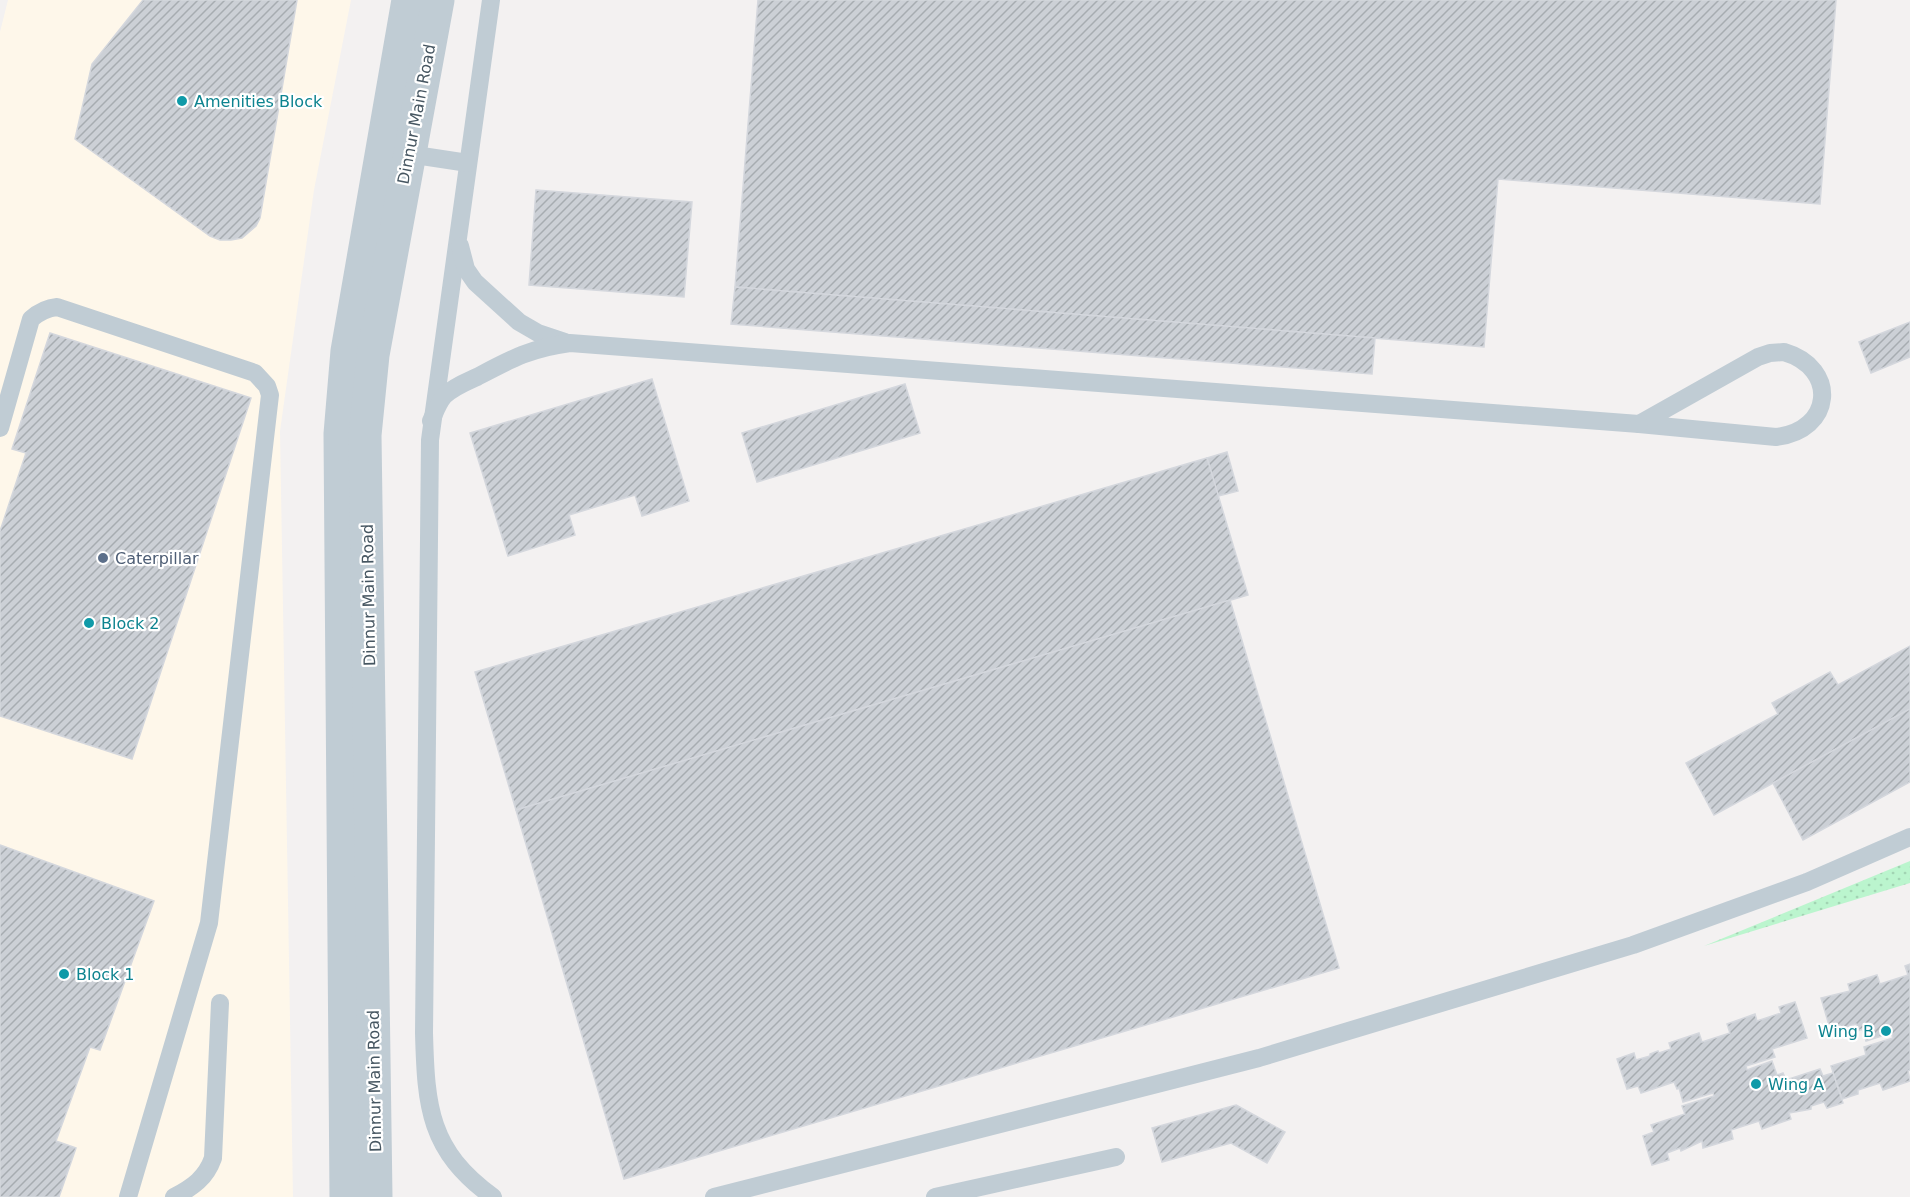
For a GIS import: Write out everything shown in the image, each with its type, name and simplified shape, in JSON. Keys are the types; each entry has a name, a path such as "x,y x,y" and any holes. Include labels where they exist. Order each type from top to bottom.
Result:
{"street":[{"name":"Dinnur Main Road","path":"376,1197 366,435 396,151 408,0"},
{"name":"Dinnur Main Road","path":"346,1197 340,434 347,351 396,151 438,0"}],"lane":[{"path":"491,0 431,421 425,1076 431,1113 444,1146 461,1171 492,1197"},
{"path":"396,151 468,164"},
{"path":"458,235 466,269 475,282 519,322 538,333 570,343"},
{"path":"0,428 31,319 36,314 57,307 255,372 267,386 270,395 209,923 128,1197"},
{"path":"431,421 436,407 444,396 455,388 524,353 545,346 570,343 1639,424 1776,437 1790,435 1804,429 1814,418 1820,405 1822,391 1818,376 1797,356 1770,353 1639,424"},
{"path":"714,1197 1259,1058 1633,945 1807,882 1910,837"},
{"path":"174,1197 198,1183 213,1158 220,1003"},
{"path":"935,1197 1116,1156"}],"shaded area":[{"path":"8,0 351,0 314,190 280,431 293,1197 0,1197 0,32"}],"green space":[{"path":"1910,861 1910,883 1704,946"}],"building":[{"name":"Amenities Block","path":"143,0 297,0 260,218 256,226 242,238 220,240 210,236 75,139 92,64"},
{"path":"758,0 1836,0 1820,204 1498,179 1484,347 735,287"},
{"path":"536,190 692,202 684,297 529,285"},
{"path":"735,287 1375,338 1372,374 731,324"},
{"path":"1910,322 1910,357 1871,373 1859,342"},
{"name":"Block 2","path":"50,333 251,398 132,759 0,716 0,531 26,453 12,449"},
{"path":"652,379 689,501 642,516 635,495 569,515 575,535 508,556 470,433"},
{"path":"905,384 920,433 757,482 742,433"},
{"path":"1227,452 1238,491 1218,496 1207,458"},
{"path":"1207,458 1248,595 516,810 475,672"},
{"path":"1230,600 1339,968 624,1179 516,810"},
{"path":"1910,646 1910,709 1714,815 1686,763 1778,714 1772,703 1830,672 1838,685"},
{"path":"1910,709 1910,782 1803,840 1773,783"},
{"name":"Block 1","path":"0,845 154,901 100,1050 90,1047 56,1141 76,1148 59,1197 0,1197"},
{"name":"Wing B","path":"1910,964 1910,1070 1908,1071 1910,1081 1883,1090 1880,1083 1858,1090 1858,1094 1842,1099 1831,1066 1866,1055 1864,1047 1893,1038 1891,1033 1866,1041 1862,1029 1858,1031 1856,1024 1831,1032 1821,998 1850,991 1848,984 1877,975 1880,984 1908,975 1905,966"},
{"name":"Wing A","path":"1795,1002 1807,1038 1772,1049 1775,1057 1746,1066 1747,1070 1772,1061 1777,1075 1783,1073 1786,1080 1820,1069 1823,1076 1833,1073 1843,1103 1827,1108 1824,1102 1811,1106 1811,1109 1789,1113 1791,1119 1762,1129 1759,1121 1731,1130 1733,1139 1703,1148 1702,1141 1681,1151 1680,1148 1667,1153 1669,1160 1652,1165 1643,1136 1654,1132 1651,1125 1685,1114 1682,1106 1714,1096 1713,1093 1683,1102 1679,1088 1677,1089 1674,1082 1641,1093 1638,1086 1627,1089 1617,1059 1634,1053 1636,1060 1650,1056 1658,1051 1659,1053 1671,1049 1669,1043 1699,1033 1702,1042 1730,1033 1727,1024 1755,1014 1757,1021 1781,1013 1779,1007"},
{"path":"1236,1105 1285,1132 1267,1163 1231,1143 1162,1162 1152,1128"}],"place":[{"name":"Amenities Block","path":"182,101"},
{"name":"Caterpillar","path":"103,558"},
{"name":"Block 2","path":"89,623"},
{"name":"Block 1","path":"64,974"},
{"name":"Wing B","path":"1886,1031"},
{"name":"Wing A","path":"1756,1084"}]}
